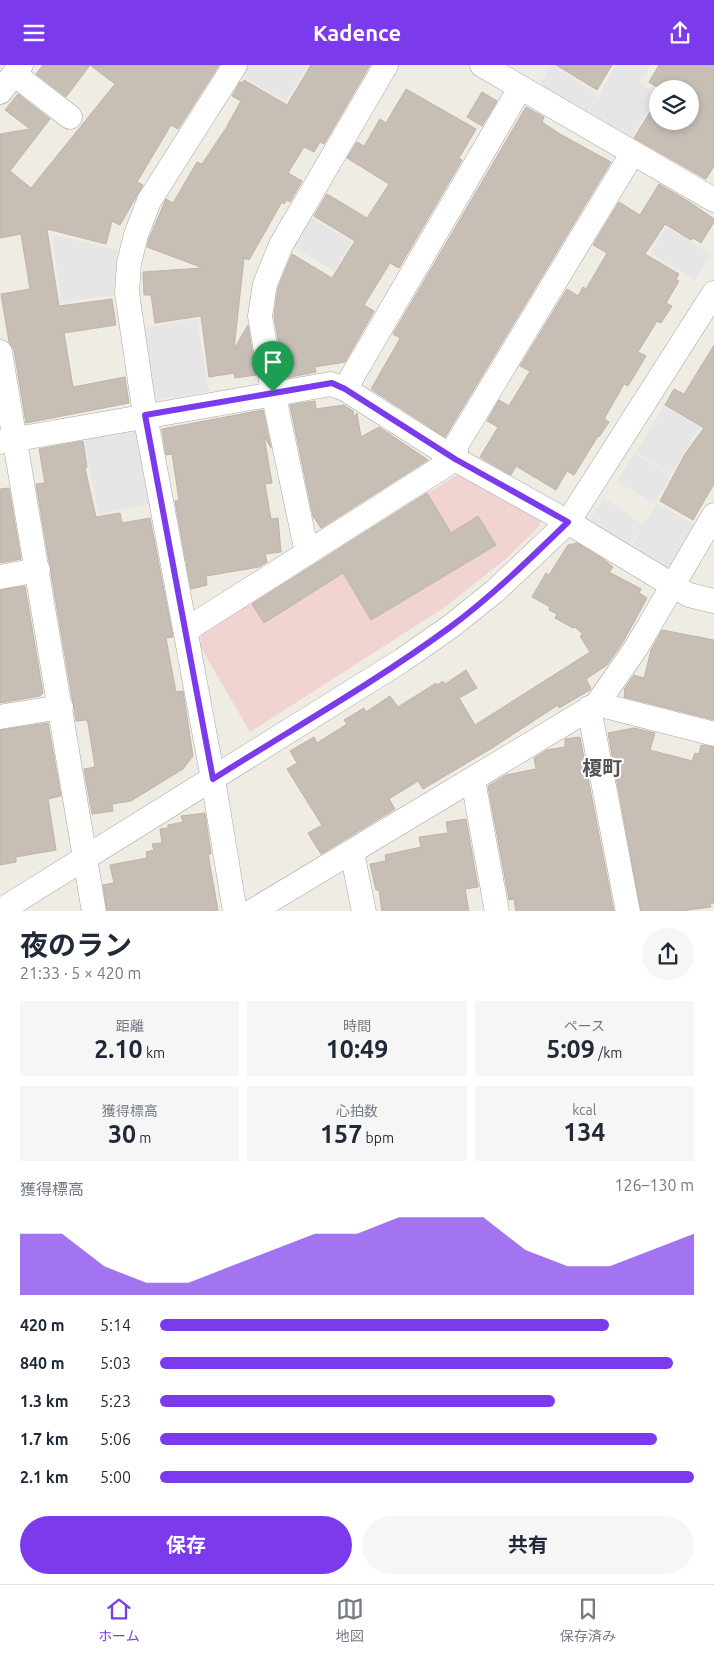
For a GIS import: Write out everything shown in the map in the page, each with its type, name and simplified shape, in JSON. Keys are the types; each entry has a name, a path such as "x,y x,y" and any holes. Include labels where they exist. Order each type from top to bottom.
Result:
{"street":[{"path":"235,65 149,201 131,253 127,293 145,415 186,630 235,911"},
{"path":"307,553 273,392 260,316 265,284 281,245 386,65"},
{"path":"482,65 714,200"},
{"path":"12,77 70,117"},
{"path":"345,389 520,88"},
{"path":"186,630 455,459 457,444 632,154"},
{"path":"0,911 85,860 401,661 450,627 495,591 568,522 714,293"},
{"path":"0,352 7,441 38,570 94,911"},
{"path":"7,441 273,392 332,383 345,389 455,459 568,522 689,595 714,601"},
{"path":"251,911 473,780 593,706 636,648 714,515"},
{"path":"0,577 38,570"},
{"path":"593,706 714,734"},
{"path":"593,706 628,911"},
{"path":"0,717 61,707"},
{"path":"473,780 497,911"},
{"path":"352,852 364,911"}],"shaded area":[{"path":"245,65 308,65 285,102 239,74"},
{"path":"551,65 598,94 585,115 538,87"},
{"path":"617,65 650,65 639,83 649,89 649,108 630,141 587,115"},
{"path":"307,215 352,242 334,271 289,244"},
{"path":"666,227 711,254 695,280 650,253"},
{"path":"52,235 117,250 114,295 61,302"},
{"path":"197,319 209,391 156,400 151,397 139,329"},
{"path":"664,406 700,427 671,474 636,452"},
{"path":"136,430 150,504 98,514 83,434"},
{"path":"635,453 671,476 654,504 617,481"},
{"path":"463,471 539,513 540,525 507,558 445,607 250,732 200,646 201,635"},
{"path":"604,498 643,525 657,503 694,525 666,572 629,550 642,528 626,549 592,526 591,518"}],"building":[{"path":"43,65 90,65 66,97 36,74"},
{"path":"90,65 219,65 178,129 171,125 137,182 143,185 120,225 112,221 106,244 47,229 59,306 112,299 116,325 64,333 73,387 125,377 129,403 26,423 14,350 9,342 1,294 30,289 21,234 0,238 0,134 30,129 5,110 18,94 50,119 10,171 31,188 115,84"},
{"path":"311,65 370,65 324,144 320,142 314,152 304,147 288,173 302,181 290,202 287,200 284,204 282,202 249,260 244,258 234,349 248,325 256,375 235,378 234,373 209,377 201,316 155,323 151,295 144,295 143,272 203,268 147,247 149,239 166,199 173,203 197,162 202,164 226,128 241,101 232,96 240,82 242,83 244,80 287,105"},
{"path":"556,65 612,65 597,90"},
{"path":"659,65 714,65 714,166 706,179 634,138 649,114 649,130 699,130 699,80 650,80"},
{"path":"406,89 476,129 459,158 462,160 399,268 390,263 364,305 374,311 345,362 315,367 316,372 285,378 274,316 278,288 292,254 332,278 355,241 314,216 327,194 367,218 389,184 347,158 357,142 364,146 380,119 386,123"},
{"path":"482,92 497,101 482,126 467,117"},
{"path":"526,107 544,117 542,122 560,134 611,162 445,437 371,389 400,338 393,334"},
{"path":"659,184 714,219 701,243 693,238 691,240 665,224 645,254 679,274 676,279 679,281 666,303 672,306 661,323 657,321 638,352 646,356 628,386 624,384 604,419 609,422 574,475 567,471 556,490 516,466 511,475 480,457 498,427 487,421 499,400 509,406 530,371 520,366 567,289 578,296 583,287 586,289 607,253 593,245 619,202 640,215"},
{"path":"714,345 714,484 693,520 660,501 685,454 704,428 665,405 674,389 684,394"},
{"path":"315,401 316,409 344,405 353,411 354,417 357,413 361,437 379,427 428,460 321,528 313,516 290,405"},
{"path":"263,410 271,448 264,436 272,483 265,484 271,519 278,518 281,552 265,554 267,562 259,567 206,576 207,585 191,589 175,501 179,500 172,454 166,455 162,429"},
{"path":"83,441 87,467 85,468 96,517 120,513 122,523 150,518 173,637 166,638 176,692 183,691 193,756 183,769 131,801 112,804 113,811 92,814 84,769 95,767 88,723 86,720 76,721 36,484 45,483 39,449"},
{"path":"9,488 21,559 0,563 0,489"},
{"path":"427,493 451,533 478,516 496,545 371,620 343,573 264,623 252,604"},
{"path":"577,543 603,559 613,567 609,572 641,589 639,593 647,598 623,642 607,665 586,679 591,688 590,690 559,708 558,705 492,748 423,789 418,781 389,799 395,809 321,854 308,833 322,825 287,769 297,763 290,751 314,737 317,743 347,724 344,720 364,708 366,712 390,696 398,707 436,683 437,685 443,681 445,684 466,670 477,688 459,698 475,725 590,652 580,636 583,634 575,627 573,628 555,618 557,614 549,610 550,607 532,597 546,573 549,575 568,545"},
{"path":"25,586 43,693 40,696 0,703 0,590"},
{"path":"662,630 714,640 714,720 624,697 625,688 634,675 644,678 651,650"},
{"path":"48,723 61,796 48,799 56,850 16,857 16,862 0,865 0,730"},
{"path":"634,728 655,733 650,750 692,761 695,753 699,754 701,745 714,747 714,903 710,903 711,907 680,911 641,911 608,733"},
{"path":"580,737 614,911 516,911 514,899 509,900 488,786 506,775 536,769 534,758 547,750 565,747 565,739"},
{"path":"205,813 211,854 208,854 218,910 107,911 103,885 114,883 110,865 147,858 146,852 154,850 152,844 162,843 160,829 183,822 181,816"},
{"path":"466,819 478,887 465,889 469,911 382,911 379,890 376,890 370,864 386,861 385,855 421,847 419,837 448,833 446,822"}],"district":[{"name":"榎町","path":"602,768"}],"route":[{"path":"332,383 345,389 455,459 568,522 495,591 450,627 401,661 213,779 145,415 273,392 332,383"}]}
